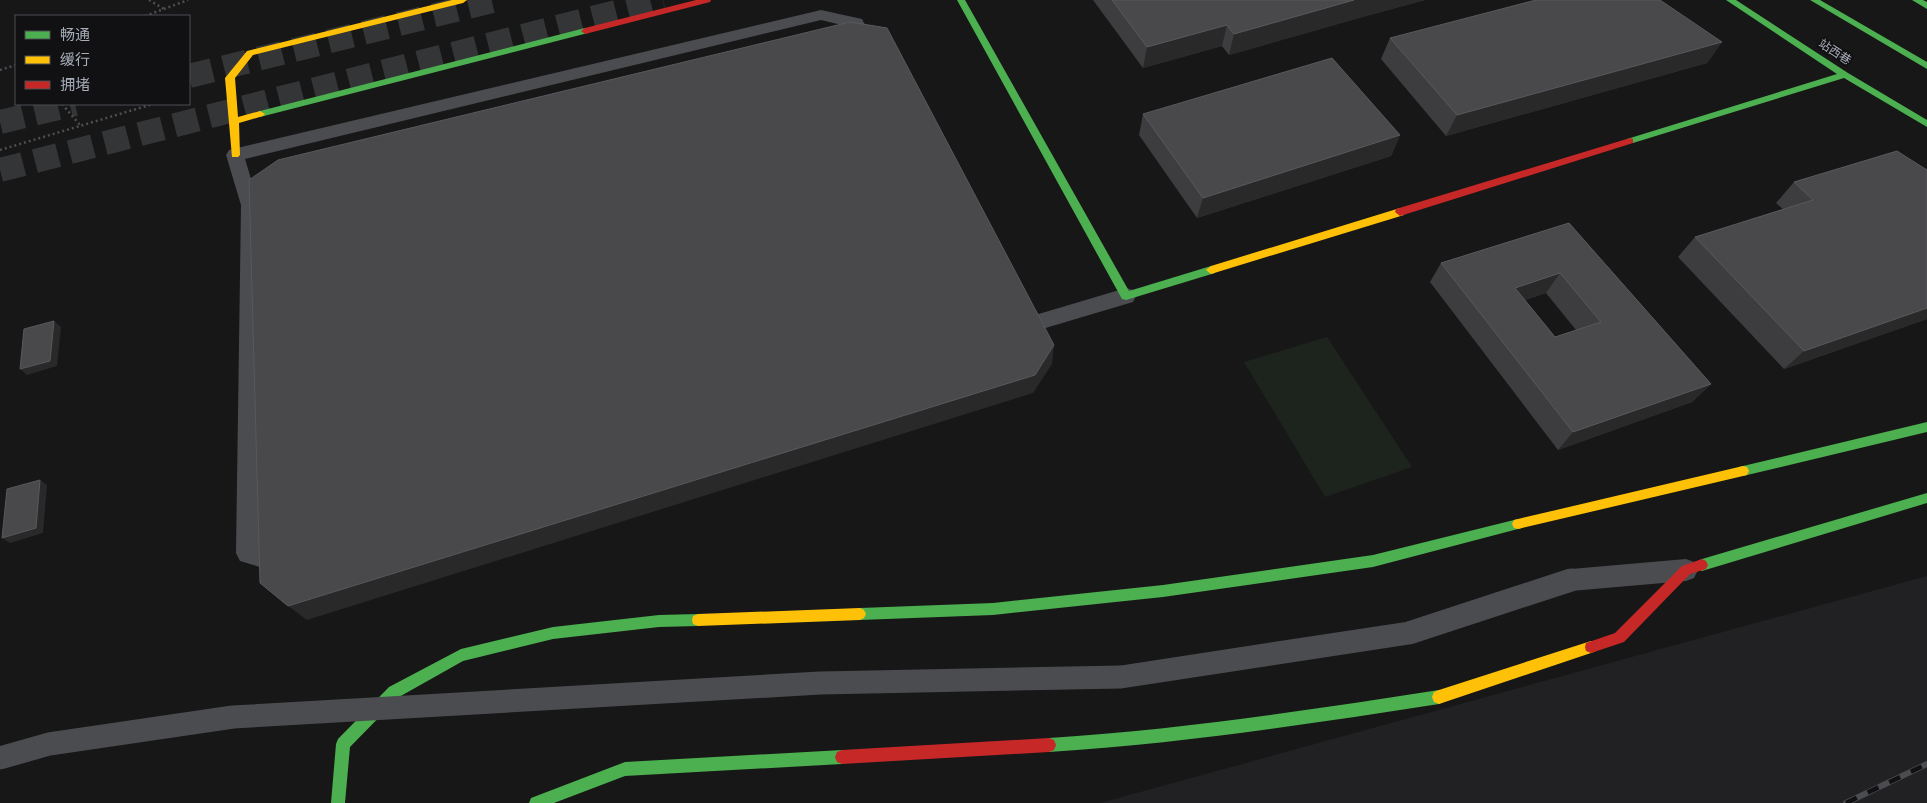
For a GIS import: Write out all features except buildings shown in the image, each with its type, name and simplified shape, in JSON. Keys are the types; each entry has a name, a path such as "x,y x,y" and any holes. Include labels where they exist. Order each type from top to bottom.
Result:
{"street":[{"path":"235,155 230,78 250,53 463,0"},
{"path":"234,122 706,0"},
{"path":"960,0 1126,296 1845,75"},
{"name":"站西巷","path":"1730,0 1845,75 1927,124"},
{"path":"1814,0 1927,66"},
{"path":"1916,0 1927,6"},
{"path":"338,803 343,744 394,692 461,655 552,633 659,620 993,608 1163,591 1373,561 1590,506 1820,454 1927,427"},
{"path":"536,803 625,769 1114,741 1271,723 1431,700 1619,638 1686,570 1927,498"}],"lane":[{"path":"303,558 284,565 248,553 250,205 235,155 821,15 856,23 874,58"},
{"path":"1010,324 1126,296"},
{"path":"0,758 49,744 233,717 820,683 1122,677 1409,633 1570,580 1686,570"}],"path":[{"path":"149,0 164,9"},
{"path":"148,15 188,0"},
{"path":"0,70 15,65"},
{"path":"63,105 80,125"},
{"path":"0,150 150,105"}],"shaded area":[{"path":"1327,337 1412,467 1325,497 1244,362"},
{"path":"1927,576 1927,803 1100,803"}],"tunnel":[{"path":"190,76 496,0"},
{"path":"0,170 663,0"},
{"path":"0,122 71,105"}],"railway":[{"path":"1846,803 1927,764"}],"traffic: fast":[{"path":"961,0 1126,296 1211,270"},
{"path":"1730,0 1845,75 1927,124"},
{"path":"1814,0 1927,66"},
{"path":"1916,0 1927,6"},
{"path":"260,114 585,31"},
{"path":"1630,141 1845,75"},
{"path":"1743,471 1927,427"},
{"path":"1702,565 1927,498"},
{"path":"860,614 993,609 1163,591 1373,561 1518,524"},
{"path":"338,803 343,744 394,692 461,655 553,633 659,621 698,620"},
{"path":"1049,745 1114,741 1271,723 1439,697"},
{"path":"536,803 625,769 842,757"}],"traffic: slow":[{"path":"260,114 234,121 230,78 250,53 463,0"},
{"path":"234,121 235,155"},
{"path":"1211,270 1400,212"},
{"path":"1518,524 1743,471"},
{"path":"698,620 860,614"},
{"path":"1439,697 1591,647"}],"traffic: jam":[{"path":"585,31 707,0"},
{"path":"1400,212 1630,141"},
{"path":"1591,647 1619,638 1686,570 1702,565"},
{"path":"842,757 1049,745"}]}
